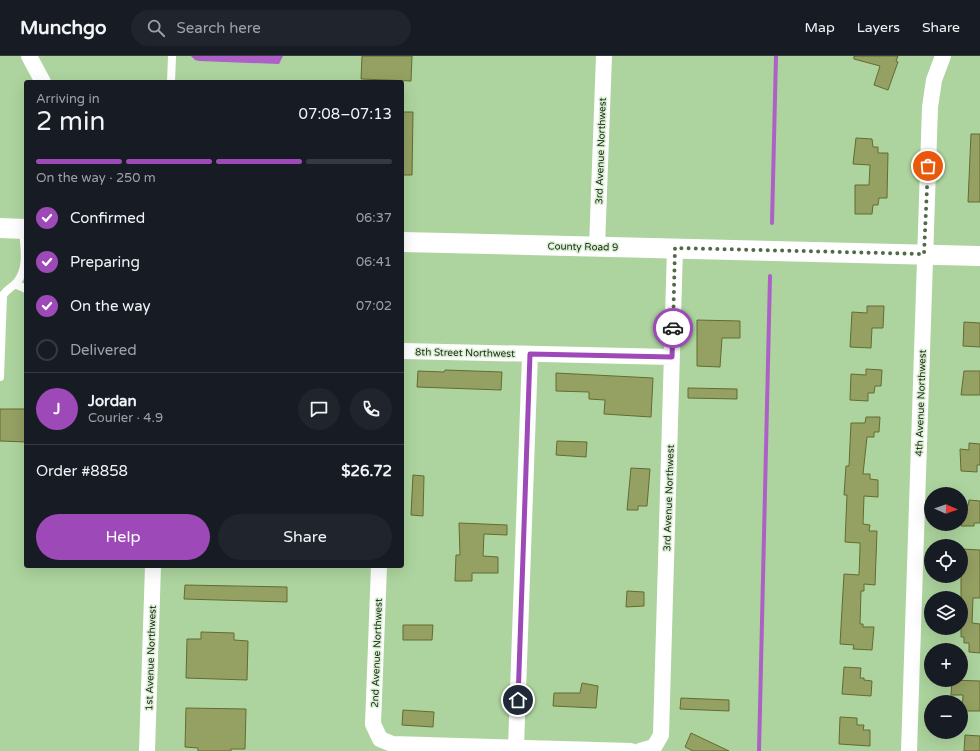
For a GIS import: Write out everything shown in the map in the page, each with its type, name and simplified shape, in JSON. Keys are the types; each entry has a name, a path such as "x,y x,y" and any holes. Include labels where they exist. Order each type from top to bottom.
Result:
{"street":[{"path":"29,56 42,80"},
{"name":"3rd Avenue Northwest","path":"597,247 604,56"},
{"name":"4th Avenue Northwest","path":"909,751 924,254 930,108 934,80 943,56"},
{"path":"0,228 24,229"},
{"name":"County Road 9","path":"404,242 980,256"},
{"name":"3rd Avenue Northwest","path":"647,749 661,735 675,248"},
{"name":"8th Street Northwest","path":"404,351 672,357"},
{"path":"530,354 516,747 631,751"},
{"name":"1st Avenue Northwest","path":"147,751 154,568"},
{"name":"2nd Avenue Northwest","path":"379,568 373,724 380,739 392,744 516,747"}],"lane":[{"path":"171,80 172,56"},
{"path":"0,377 4,295 6,291 23,275 24,270"},
{"path":"15,284 24,288"}],"shaded area":[{"path":"191,56 283,56 279,64 199,61 195,60"}],"building":[{"path":"362,56 412,56 411,81 361,79"},
{"path":"854,56 898,56 896,61 898,62 888,90 874,85 880,66 854,59"},
{"path":"404,112 413,112 412,175 404,175"},
{"path":"971,134 980,134 980,202 968,202"},
{"path":"856,138 872,139 873,147 878,147 878,153 888,153 887,198 879,198 878,205 873,205 872,214 855,214 855,185 869,185 870,165 853,164"},
{"path":"867,306 884,306 883,328 872,328 871,348 850,347 852,312 867,313"},
{"path":"697,320 740,321 740,338 722,338 720,367 697,366"},
{"path":"964,322 980,323 980,347 963,346"},
{"path":"866,369 882,370 881,386 875,386 874,393 868,393 868,401 850,400 851,374 866,375"},
{"path":"445,370 502,372 501,390 417,387 418,371 444,372"},
{"path":"964,371 980,371 980,395 961,395"},
{"path":"556,373 653,378 651,417 604,414 605,400 589,399 589,392 556,391"},
{"path":"688,388 737,389 737,399 688,398"},
{"path":"0,409 24,409 24,442 0,441"},
{"path":"866,417 880,417 879,432 874,432 874,437 867,437 863,474 870,474 870,479 878,480 878,497 864,496 863,524 870,525 869,531 877,531 875,585 864,584 864,591 861,591 860,624 863,624 863,627 874,627 872,650 853,649 854,645 840,644 844,574 859,575 860,548 860,543 845,542 847,495 844,495 846,466 849,466 851,423 865,423"},
{"path":"557,441 587,442 586,457 556,455"},
{"path":"969,443 980,444 980,465 977,465 977,472 961,471 960,449 969,450"},
{"path":"631,468 650,469 647,506 638,506 638,510 627,510"},
{"path":"413,475 424,476 423,516 411,515"},
{"path":"969,500 980,501 980,523 974,523 974,526 968,526"},
{"path":"459,523 507,525 507,535 484,534 483,556 498,557 498,573 472,573 472,581 455,581 456,555 460,555"},
{"path":"968,549 980,550 980,598 973,598 972,623 980,624 980,653 969,652 969,643 964,643 964,637 961,637 961,635 968,635 968,591 961,591 961,583 968,583"},
{"path":"185,585 287,587 287,602 184,599"},
{"path":"627,591 644,592 644,606 626,607"},
{"path":"403,625 433,625 432,640 403,640"},
{"path":"201,632 234,633 234,640 248,641 247,680 186,678 187,639 201,639"},
{"path":"844,667 861,668 860,678 872,681 871,696 842,694"},
{"path":"968,681 980,681 980,711 968,711 968,695 951,695 952,687 968,687"},
{"path":"582,683 598,686 596,708 553,706 554,693 580,693"},
{"path":"681,698 729,700 729,711 680,709"},
{"path":"186,708 246,709 245,749 231,749 231,751 198,751 198,748 185,747"},
{"path":"403,710 434,712 433,727 402,725"},
{"path":"840,717 857,718 857,725 864,725 863,730 870,730 870,746 839,744"},
{"path":"691,733 729,751 693,751 685,747"},
{"path":"968,735 980,736 980,751 964,751 965,739 968,739"}],"waterway":[{"path":"772,223 776,56"},
{"path":"759,751 770,276"}],"way so far":[{"path":"673,328 675,248 924,254 928,166"}],"route":[{"path":"518,700 530,354 672,357 673,328"}]}
